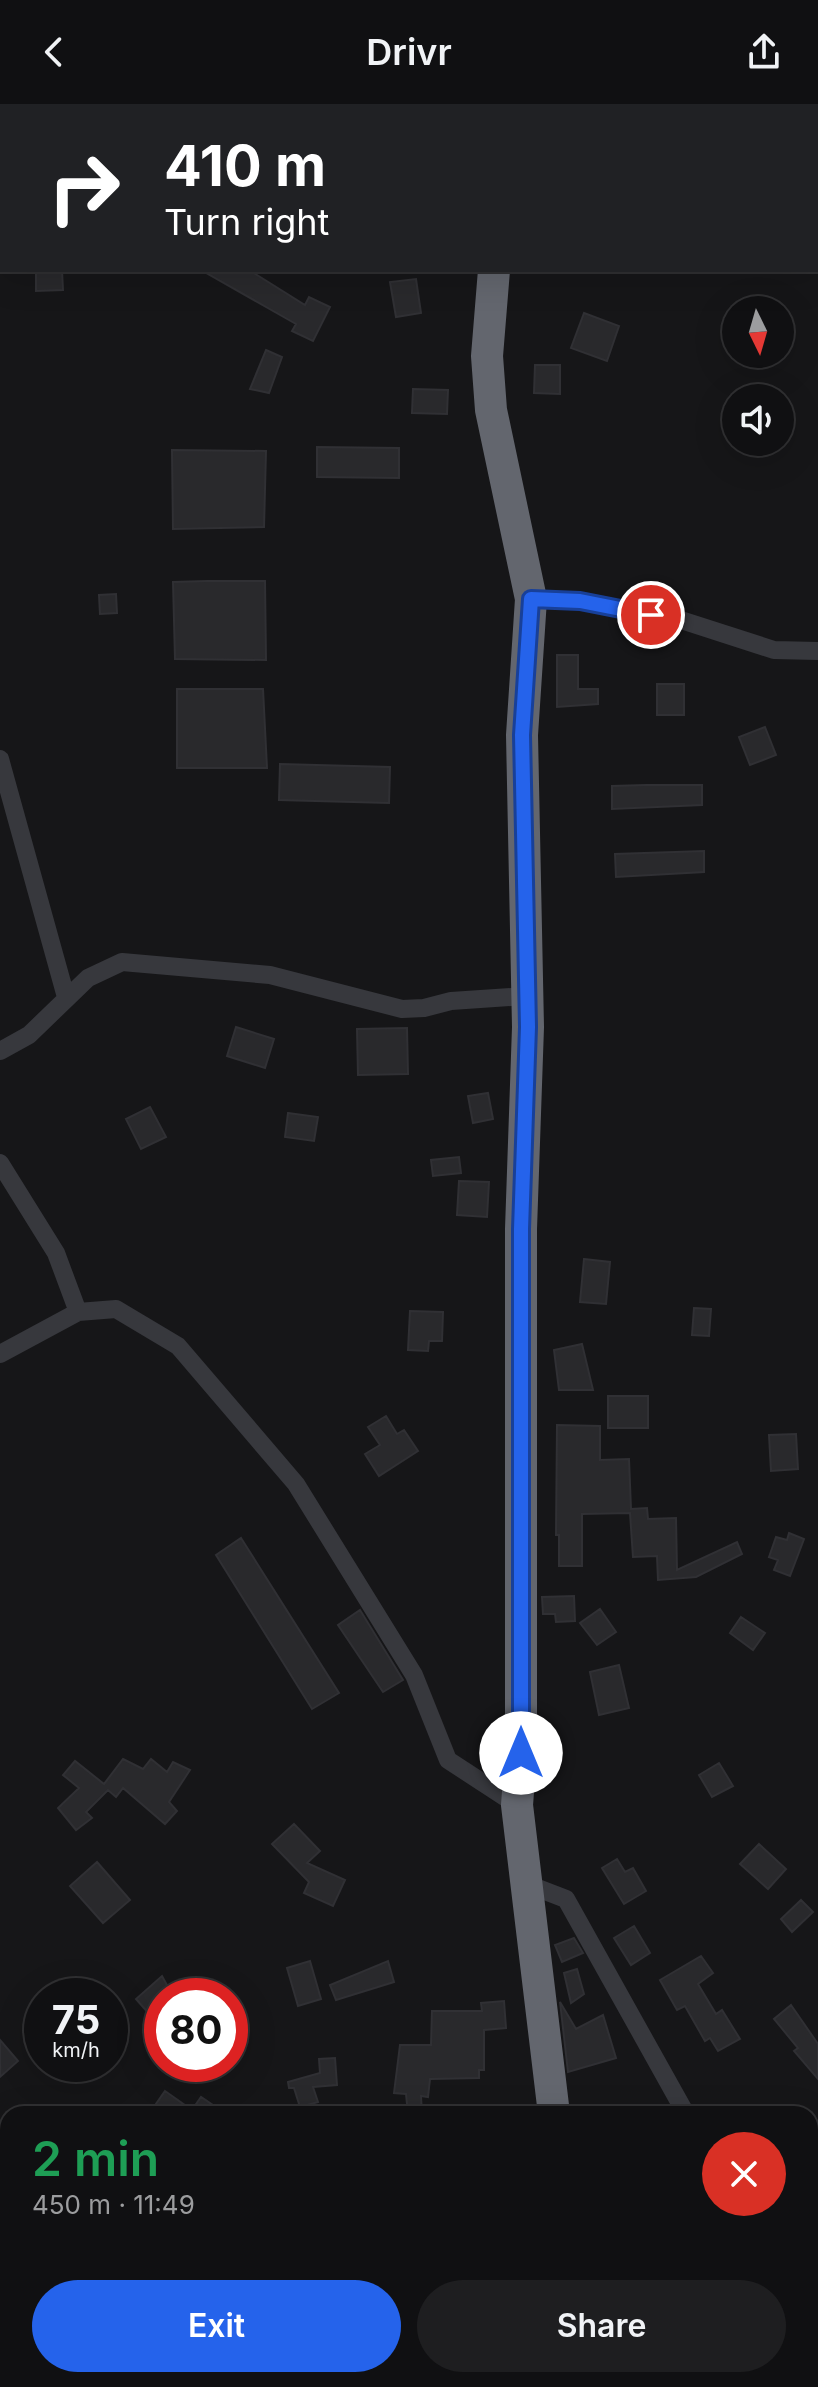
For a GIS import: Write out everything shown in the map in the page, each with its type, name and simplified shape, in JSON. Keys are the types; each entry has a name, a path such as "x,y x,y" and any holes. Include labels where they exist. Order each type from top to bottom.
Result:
{"highway":[{"path":"494,272 487,356 491,410 531,599 522,735 528,1027 521,1229 522,1737 517,1805 553,2106"}],"street":[{"path":"531,599 608,606 681,620 774,650 818,651"},
{"path":"0,759 66,997"},
{"path":"0,1051 29,1035 88,978 122,962 270,975 402,1009 424,1008 451,1001 525,996"},
{"path":"0,1163 56,1253 78,1312"},
{"path":"0,1354 78,1312 116,1309 178,1346 296,1484 414,1675 448,1760 517,1805"},
{"path":"527,1884 566,1899 682,2106"}],"building":[{"path":"36,272 62,272 63,290 36,291"},
{"path":"205,272 252,272 305,305 309,297 330,307 313,341 292,331 296,324"},
{"path":"416,279 421,313 396,317 390,282"},
{"path":"584,313 619,326 607,361 571,348"},
{"path":"266,350 282,357 269,393 250,389"},
{"path":"535,365 560,365 560,394 534,393"},
{"path":"413,389 448,390 447,414 412,413"},
{"path":"317,447 399,448 399,478 317,477"},
{"path":"172,450 266,451 264,527 173,529"},
{"path":"265,581 266,660 175,659 173,582"},
{"path":"116,594 117,613 100,614 99,595"},
{"path":"557,655 578,655 578,689 598,689 598,704 557,707"},
{"path":"657,684 684,684 684,715 657,715"},
{"path":"177,689 263,689 267,768 177,768"},
{"path":"765,727 776,755 750,765 739,737"},
{"path":"280,764 390,767 389,803 279,800"},
{"path":"702,785 702,805 612,809 612,786"},
{"path":"704,851 704,872 616,877 615,854"},
{"path":"236,1027 274,1039 265,1068 227,1056"},
{"path":"407,1028 408,1074 358,1075 357,1029"},
{"path":"488,1093 493,1119 473,1123 468,1096"},
{"path":"150,1107 166,1137 141,1149 126,1119"},
{"path":"288,1113 318,1117 314,1141 285,1137"},
{"path":"459,1157 461,1173 433,1176 431,1160"},
{"path":"459,1181 489,1182 487,1217 457,1215"},
{"path":"584,1259 610,1262 606,1304 580,1302"},
{"path":"694,1308 711,1309 709,1336 692,1335"},
{"path":"410,1311 443,1312 442,1341 429,1341 428,1351 408,1350"},
{"path":"582,1344 593,1390 559,1390 554,1350"},
{"path":"608,1396 648,1396 648,1428 608,1428"},
{"path":"386,1416 397,1434 404,1430 418,1451 379,1476 365,1454 380,1445 368,1427"},
{"path":"557,1425 600,1426 600,1460 629,1459 631,1509 647,1508 648,1519 676,1518 677,1570 737,1542 742,1554 696,1577 658,1580 657,1556 633,1557 630,1513 582,1514 582,1566 559,1566 559,1535 556,1535"},
{"path":"796,1434 798,1469 771,1471 769,1435"},
{"path":"789,1533 804,1539 790,1576 774,1570 778,1560 769,1557 776,1537 787,1540"},
{"path":"241,1538 339,1693 312,1709 216,1555"},
{"path":"574,1596 575,1621 556,1622 555,1614 543,1614 542,1597"},
{"path":"600,1609 616,1632 597,1645 580,1623"},
{"path":"360,1610 403,1680 383,1692 338,1625"},
{"path":"741,1617 765,1633 753,1650 730,1633"},
{"path":"619,1665 629,1708 599,1715 590,1672"},
{"path":"123,1759 143,1769 151,1759 167,1772 173,1762 190,1770 169,1802 177,1811 165,1824 123,1788 116,1797 108,1790 86,1812 92,1818 76,1830 58,1808 79,1788 63,1775 75,1761 104,1784"},
{"path":"719,1763 733,1786 712,1797 699,1775"},
{"path":"294,1824 320,1851 307,1863 345,1880 333,1906 304,1893 309,1882 272,1844"},
{"path":"759,1844 786,1869 768,1889 740,1864"},
{"path":"617,1859 625,1872 633,1868 646,1891 624,1904 602,1868"},
{"path":"97,1862 130,1900 103,1923 70,1886"},
{"path":"801,1900 813,1912 792,1932 781,1919"},
{"path":"634,1926 650,1953 631,1965 614,1938"},
{"path":"574,1938 583,1953 562,1962 555,1945"},
{"path":"701,1956 713,1973 698,1984 716,2014 722,2010 740,2039 718,2051 710,2038 705,2041 685,2006 677,2010 660,1980"},
{"path":"310,1961 321,1999 298,2006 287,1968"},
{"path":"388,1961 394,1982 336,2000 330,1985"},
{"path":"577,1969 584,1994 571,2003 564,1973"},
{"path":"144,1992 144,2008 136,1999"},
{"path":"504,2001 506,2028 484,2030 484,2070 479,2070 479,2078 430,2079 428,2097 421,2096 422,2106 407,2106 406,2094 394,2093 400,2045 431,2045 432,2011 482,2011 481,2003"},
{"path":"560,2002 576,2029 603,2015 616,2058 568,2072"},
{"path":"791,2005 818,2044 818,2079 794,2051 798,2048 774,2019"},
{"path":"0,2040 18,2061 0,2077"},
{"path":"335,2058 337,2085 313,2087 318,2102 300,2106 294,2088 289,2088 288,2082 320,2073 319,2059"},
{"path":"165,2091 186,2106 155,2106"},
{"path":"201,2097 214,2106 195,2106"}],"route":[{"path":"521,1753 524,1359 521,1229 528,1027 522,735 531,599 580,601 651,615"}]}
